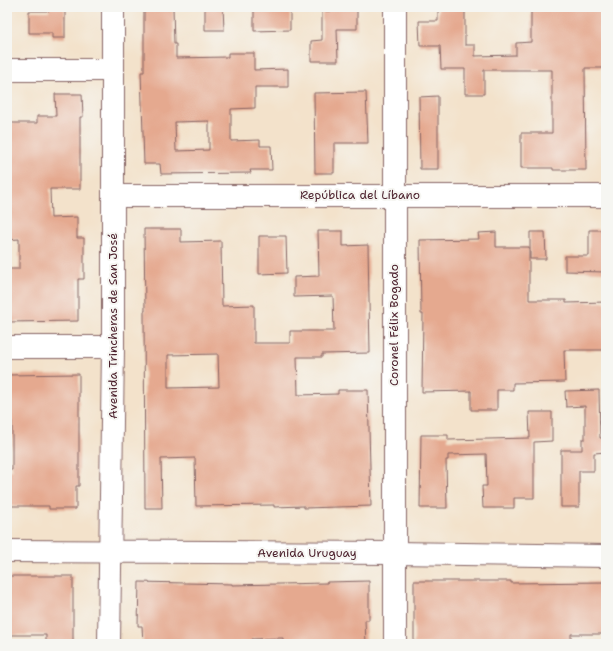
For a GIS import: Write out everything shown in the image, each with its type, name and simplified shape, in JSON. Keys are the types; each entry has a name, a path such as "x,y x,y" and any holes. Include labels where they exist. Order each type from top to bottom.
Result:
{"street":[{"name":"Avenida Trincheras de San José","path":"109,644 113,347 113,7"},
{"name":"Coronel Félix Bogado","path":"395,7 395,644"},
{"path":"7,70 113,70"},
{"name":"República del Líbano","path":"113,196 606,196"},
{"path":"7,347 113,347"},
{"name":"Avenida Uruguay","path":"7,551 395,553 606,556"}],"building":[{"path":"49,7 65,7 65,38 52,38 52,33 29,33 29,11 49,11"},
{"path":"144,7 173,7 176,58 228,57 228,53 254,53 254,70 288,69 288,87 255,87 255,108 231,109 231,141 260,140 260,146 271,146 272,170 250,170 251,173 161,174 160,164 144,164 141,72 144,72","holes":["209,121 209,150 176,151 175,122"]},
{"path":"205,7 223,7 224,30 205,30"},
{"path":"254,7 290,7 290,30 254,31"},
{"path":"330,7 357,7 357,29 337,29 338,61 311,61 311,41 322,40 322,11 330,11"},
{"path":"438,7 465,7 465,45 475,45 475,56 516,55 516,43 531,42 531,7 606,7 606,68 585,68 586,170 521,168 521,133 552,133 552,70 484,70 484,94 465,94 465,69 441,69 440,46 420,46 419,21 438,21"},
{"path":"366,92 368,143 334,143 334,173 315,173 314,93"},
{"path":"55,94 82,94 83,117 80,117 80,189 50,189 51,218 77,217 77,238 84,238 84,279 78,279 78,321 7,322 7,269 19,269 19,239 7,240 7,123 37,123 37,116 56,116"},
{"path":"438,96 438,169 420,169 419,97"},
{"path":"144,229 181,229 181,242 221,241 222,306 254,305 254,343 290,343 290,331 334,331 333,296 294,297 294,277 319,276 318,231 343,231 343,246 368,245 370,353 322,354 322,357 297,357 298,395 338,394 338,390 368,390 371,506 304,508 304,506 274,507 274,505 196,506 195,458 161,459 162,508 145,508","holes":["218,354 219,387 168,388 168,355"]},
{"path":"589,230 606,230 606,272 565,271 565,256 589,256"},
{"path":"496,232 496,247 529,247 529,300 566,300 566,303 606,302 606,350 564,350 565,382 513,383 513,390 497,390 497,410 471,410 471,391 422,392 423,314 421,314 420,240 479,239 478,233"},
{"path":"530,232 545,232 546,259 530,259"},
{"path":"259,236 286,236 287,273 259,274"},
{"path":"79,374 79,486 76,486 76,509 49,509 49,506 7,506 7,470 12,470 12,421 7,421 7,375"},
{"path":"599,390 600,438 606,438 606,452 594,453 594,471 579,471 579,507 561,507 561,450 582,450 582,439 585,439 585,406 566,407 565,391"},
{"path":"529,412 552,412 552,441 534,442 534,498 514,498 514,508 483,508 482,486 487,486 486,454 448,455 448,460 446,460 447,508 420,508 421,435 448,435 448,440 530,438"},
{"path":"7,576 73,576 73,644 46,644 46,635 7,635"},
{"path":"369,581 369,620 365,620 366,644 283,644 283,638 252,639 252,644 143,644 142,626 138,626 139,582 232,585"},
{"path":"414,581 511,581 511,583 606,582 606,634 571,634 571,644 414,644"}]}
